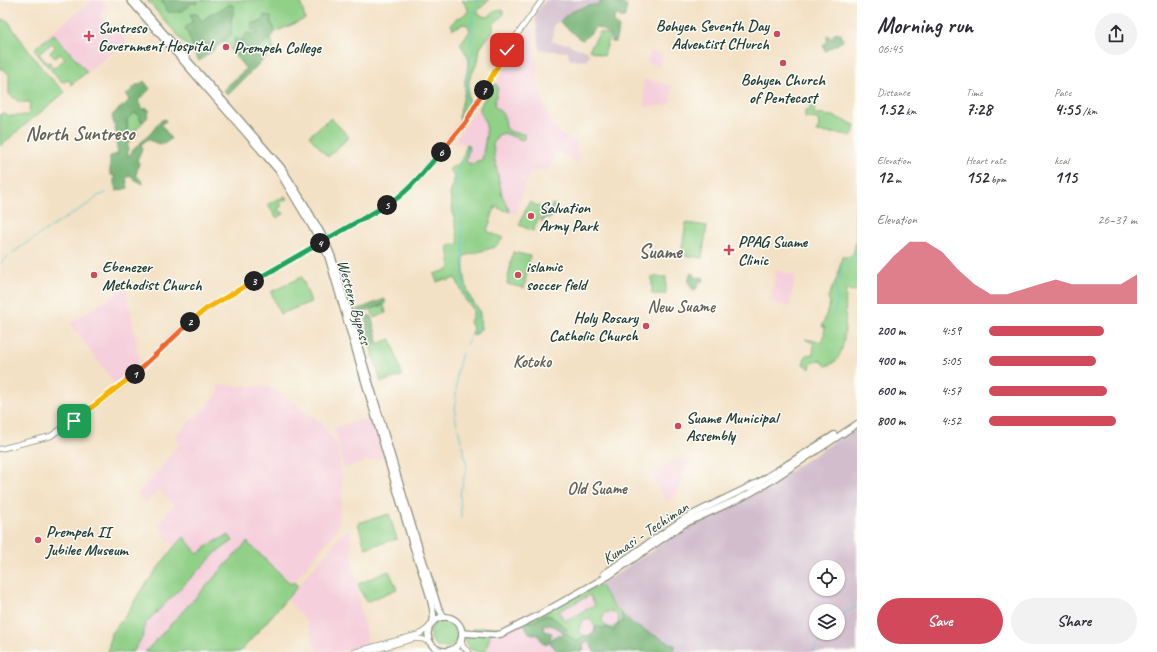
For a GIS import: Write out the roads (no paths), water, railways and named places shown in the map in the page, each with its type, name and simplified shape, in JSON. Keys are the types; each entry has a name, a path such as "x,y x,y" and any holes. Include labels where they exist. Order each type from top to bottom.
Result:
{"highway":[{"name":"Western Bypass","path":"130,0 277,166"},
{"name":"Western Bypass","path":"135,0 295,188 323,241 338,275 434,612 433,621"},
{"name":"Kumasi - Techiman","path":"509,628 518,621 590,584 685,518 759,482 857,420"},
{"path":"461,636 501,634 509,628 539,615 610,575 684,524 743,497 766,484 857,424"},
{"name":"Western Bypass","path":"413,536 438,607 444,617"},
{"path":"429,643 443,652 452,650 456,647 461,636 460,627 456,621 444,617 433,621 428,628 427,635 431,652"}],"main road":[{"path":"0,449 51,436 85,413 128,380 180,330 206,309 392,202 416,181 466,122 510,44 542,0"},
{"path":"354,652 420,634 428,628"},
{"path":"461,636 463,647 469,652"},
{"path":"367,652 417,639 422,639 429,643"},
{"path":"452,650 461,652"}],"waterway":[{"path":"467,112 465,81 473,50 470,46 473,32 472,24 478,0"},
{"path":"466,345 470,337 476,332 478,324 476,319 478,312 464,293 461,222 456,185 461,161 468,145"},
{"path":"32,240 90,203 98,196 106,193"},
{"path":"0,263 30,241"},
{"path":"833,315 837,301 835,287 841,279 841,268 857,255"},
{"path":"461,518 460,494 467,466 455,416 457,372 462,353"},
{"path":"845,614 857,606"},
{"path":"813,652 821,640"}],"place":[{"name":"Bohyen Seventh Day Adventist CHurch","path":"777,34"},
{"name":"Suntreso Government Hospital","path":"89,36"},
{"name":"Prempeh College","path":"226,47"},
{"name":"Bohyen Church of Pentecost","path":"783,63"},
{"name":"Salvation Army Park","path":"531,216"},
{"name":"PPAG Suame Clinic","path":"729,250"},
{"name":"Ebenezer Methodist Church","path":"94,275"},
{"name":"islamic soccer field","path":"518,275"},
{"name":"Holy Rosary Catholic Church","path":"646,326"},
{"name":"Suame Municipal Assembly","path":"678,426"},
{"name":"Prempeh II Jubilee Museum","path":"38,540"}],"district":[{"name":"North Suntreso","path":"80,133"},
{"name":"Suame","path":"660,251"},
{"name":"New Suame","path":"681,306"},
{"name":"Kotoko","path":"532,361"},
{"name":"Old Suame","path":"597,488"}]}
